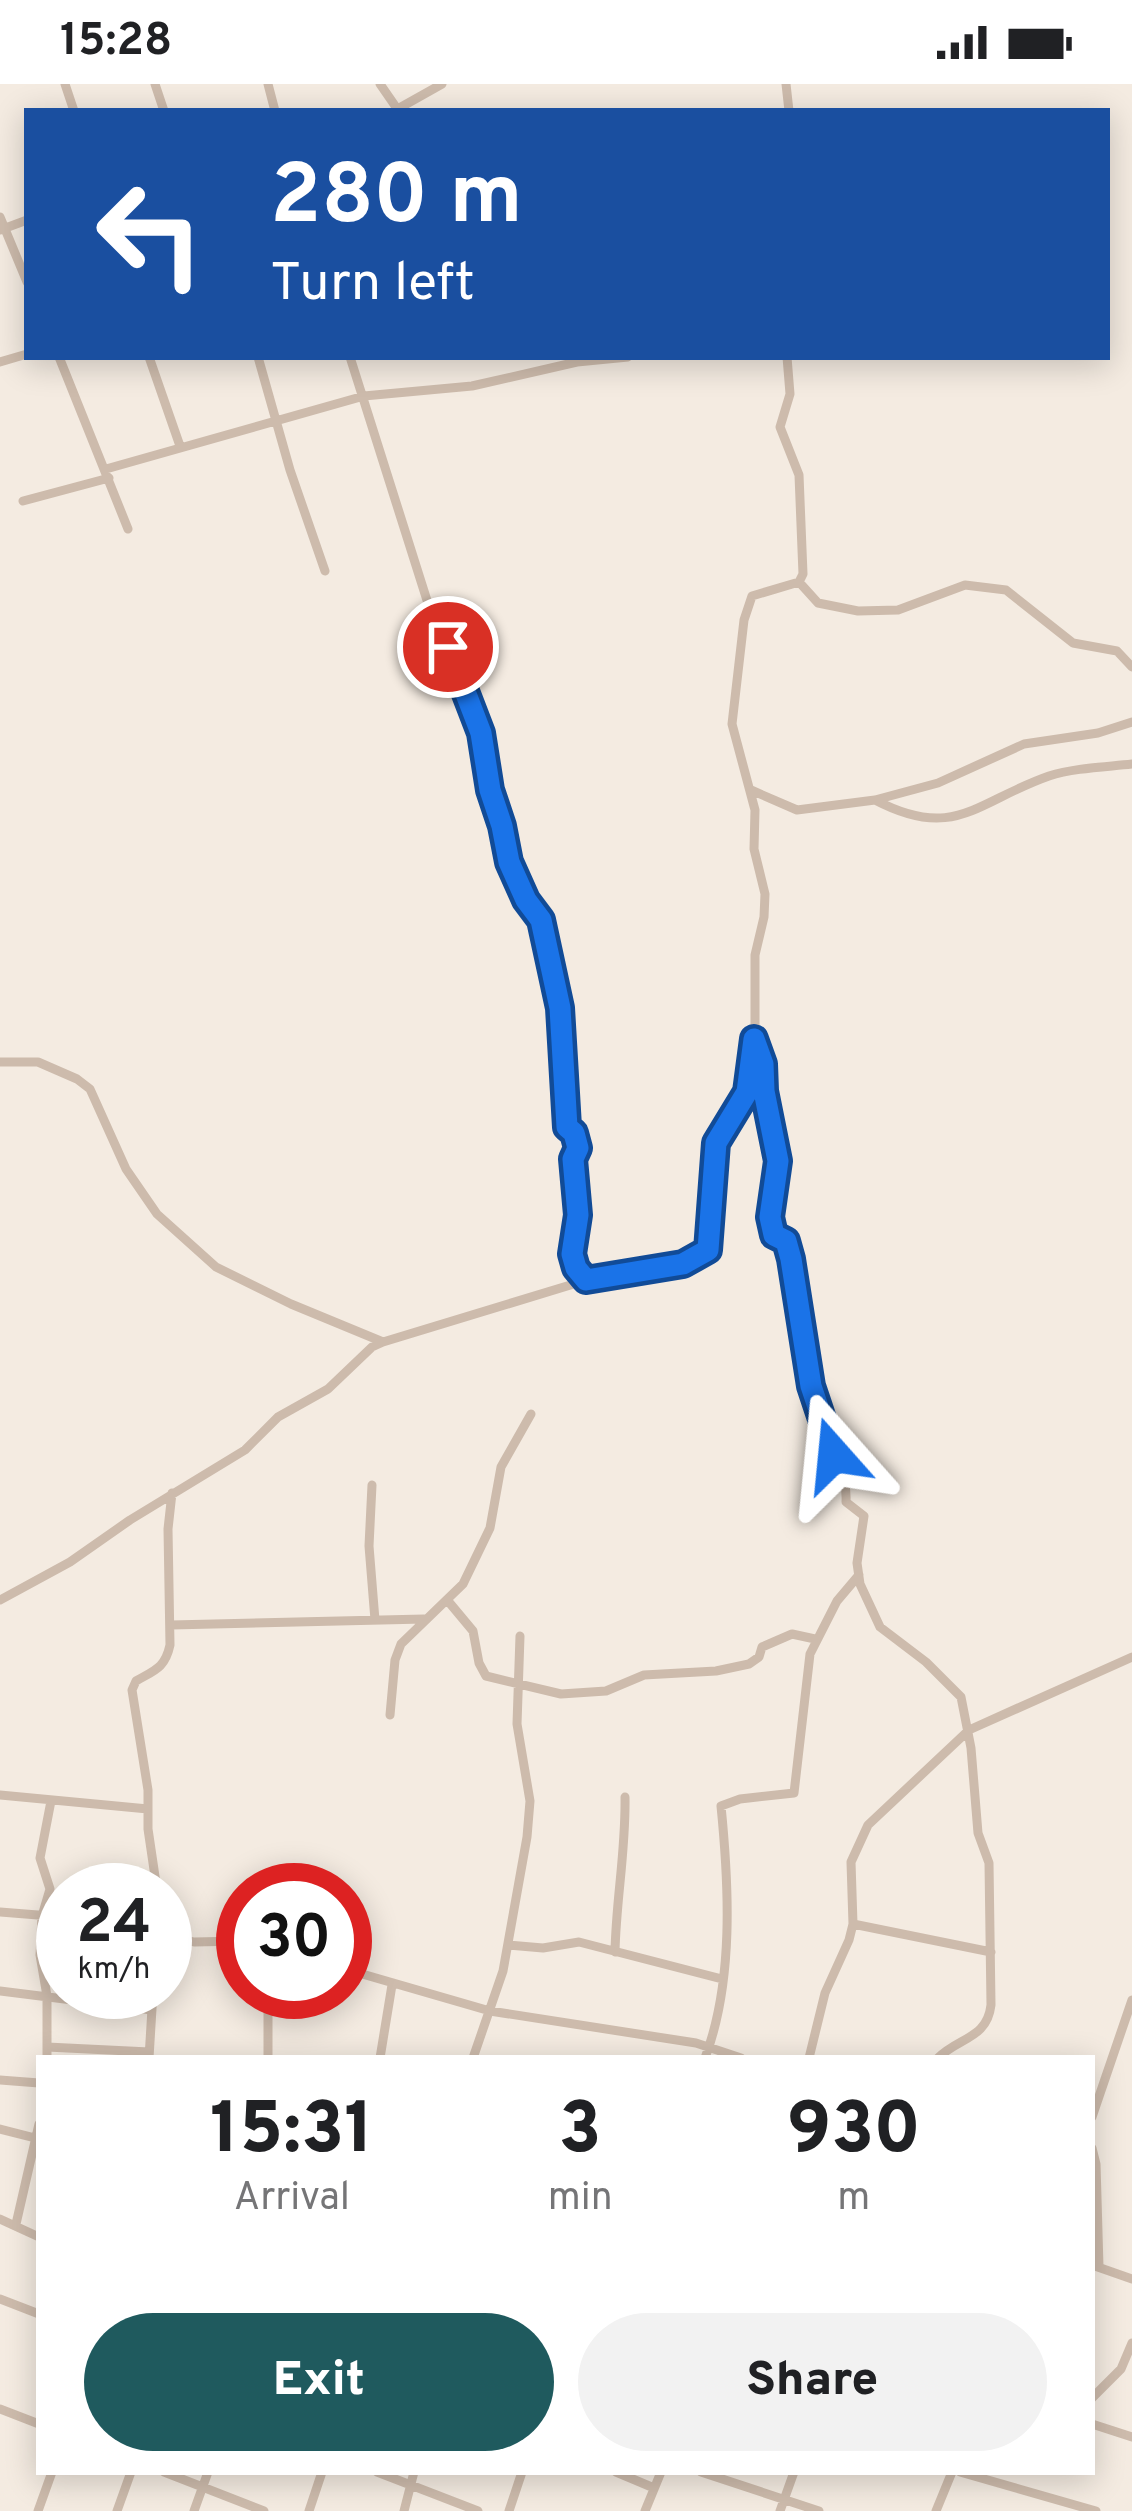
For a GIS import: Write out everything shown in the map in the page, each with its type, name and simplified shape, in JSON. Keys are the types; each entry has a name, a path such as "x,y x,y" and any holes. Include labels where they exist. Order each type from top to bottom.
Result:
{"street":[{"path":"401,108 442,84"},
{"path":"1,225 24,275"},
{"path":"60,360 128,529"},
{"path":"149,360 180,446"},
{"path":"260,360 325,572"},
{"path":"351,360 437,632 448,647 481,733 509,862 541,920 560,1008 567,1127 578,1148 573,1159 578,1215 572,1254 586,1280"},
{"path":"23,501 180,446 364,396 472,386 597,360"},
{"path":"0,1600 70,1562 245,1450 278,1417 328,1389 372,1347 586,1280 683,1264 708,1250 716,1143 747,1092 754,1039 755,955 764,916 765,894 754,850 755,810 731,724 746,604 759,592 799,582 803,574 799,475 780,427 790,394 787,360"},
{"path":"799,582 818,603 858,611 898,610 965,585 1006,590 1073,643 1117,651 1132,667"},
{"path":"751,790 797,811 875,800 938,783 1024,744 1098,733 1132,722"},
{"path":"875,800 934,822 967,814 1051,776 1132,764"},
{"path":"754,1039 763,1064 778,1161 770,1217 774,1235 786,1241 791,1259 811,1386 834,1455 845,1473 846,1502 865,1516 859,1575 880,1627 961,1697 969,1730 973,1802 989,1863 989,2021 981,2033 943,2055"},
{"path":"0,1061 38,1062 90,1089 126,1169 157,1214 216,1268 383,1342"},
{"path":"390,1715 400,1645 464,1584 484,1545 501,1467 531,1414"},
{"path":"373,1485 369,1546 375,1620"},
{"path":"154,1863 132,1690 136,1681 158,1670 166,1660 171,1625 168,1529 172,1493"},
{"path":"372,1978 490,2011 707,2053 722,1979 727,1864 722,1806 794,1793 815,1639 859,1575"},
{"path":"448,1601 472,1631 482,1672 561,1694 606,1691 644,1675 749,1664 759,1657 762,1647 791,1634 815,1639"},
{"path":"171,1625 424,1618"},
{"path":"474,2055 508,1946 530,1801 517,1724 520,1636"},
{"path":"810,2055 825,1993 853,1924 851,1862 868,1825 969,1730 1132,1657"},
{"path":"0,1795 148,1810"},
{"path":"615,1952 617,1900 625,1861 625,1797"},
{"path":"42,1863 51,1802"},
{"path":"0,1912 36,1915"},
{"path":"853,1924 991,1952"},
{"path":"508,1946 543,1948 579,1942 722,1979"},
{"path":"380,2055 392,1984"},
{"path":"0,1991 36,1995"},
{"path":"1095,2108 1132,2000"},
{"path":"47,2019 47,2053 149,2055 151,2019"},
{"path":"268,2019 268,2055"},
{"path":"0,2080 36,2084"},
{"path":"0,2129 36,2138"},
{"path":"16,2224 36,2147"},
{"path":"0,2218 36,2235"},
{"path":"1096,2266 1132,2279"},
{"path":"0,2300 36,2313"},
{"path":"1095,2395 1121,2369 1132,2343"},
{"path":"0,2409 36,2422"},
{"path":"1095,2425 1132,2437"},
{"path":"38,2511 51,2475"},
{"path":"117,2511 130,2475"},
{"path":"172,2475 264,2511"},
{"path":"194,2511 207,2475"},
{"path":"309,2511 321,2475"},
{"path":"384,2475 478,2511"},
{"path":"404,2511 413,2475"},
{"path":"509,2511 521,2475"},
{"path":"623,2475 654,2488"},
{"path":"645,2511 660,2475"},
{"path":"708,2475 782,2506 818,2511"},
{"path":"782,2506 793,2475"},
{"path":"936,2511 954,2475"},
{"path":"967,2475 1096,2511"},
{"path":"1044,2511 1048,2498"}],"route":[{"path":"448,647 481,733 509,862 541,920 560,1008 567,1127 578,1140 573,1159 578,1196 572,1254 576,1268 586,1280 683,1264 708,1250 716,1143 747,1092 754,1039 763,1064 778,1161 770,1217 774,1235 786,1241 791,1259 811,1386 834,1455"}]}
